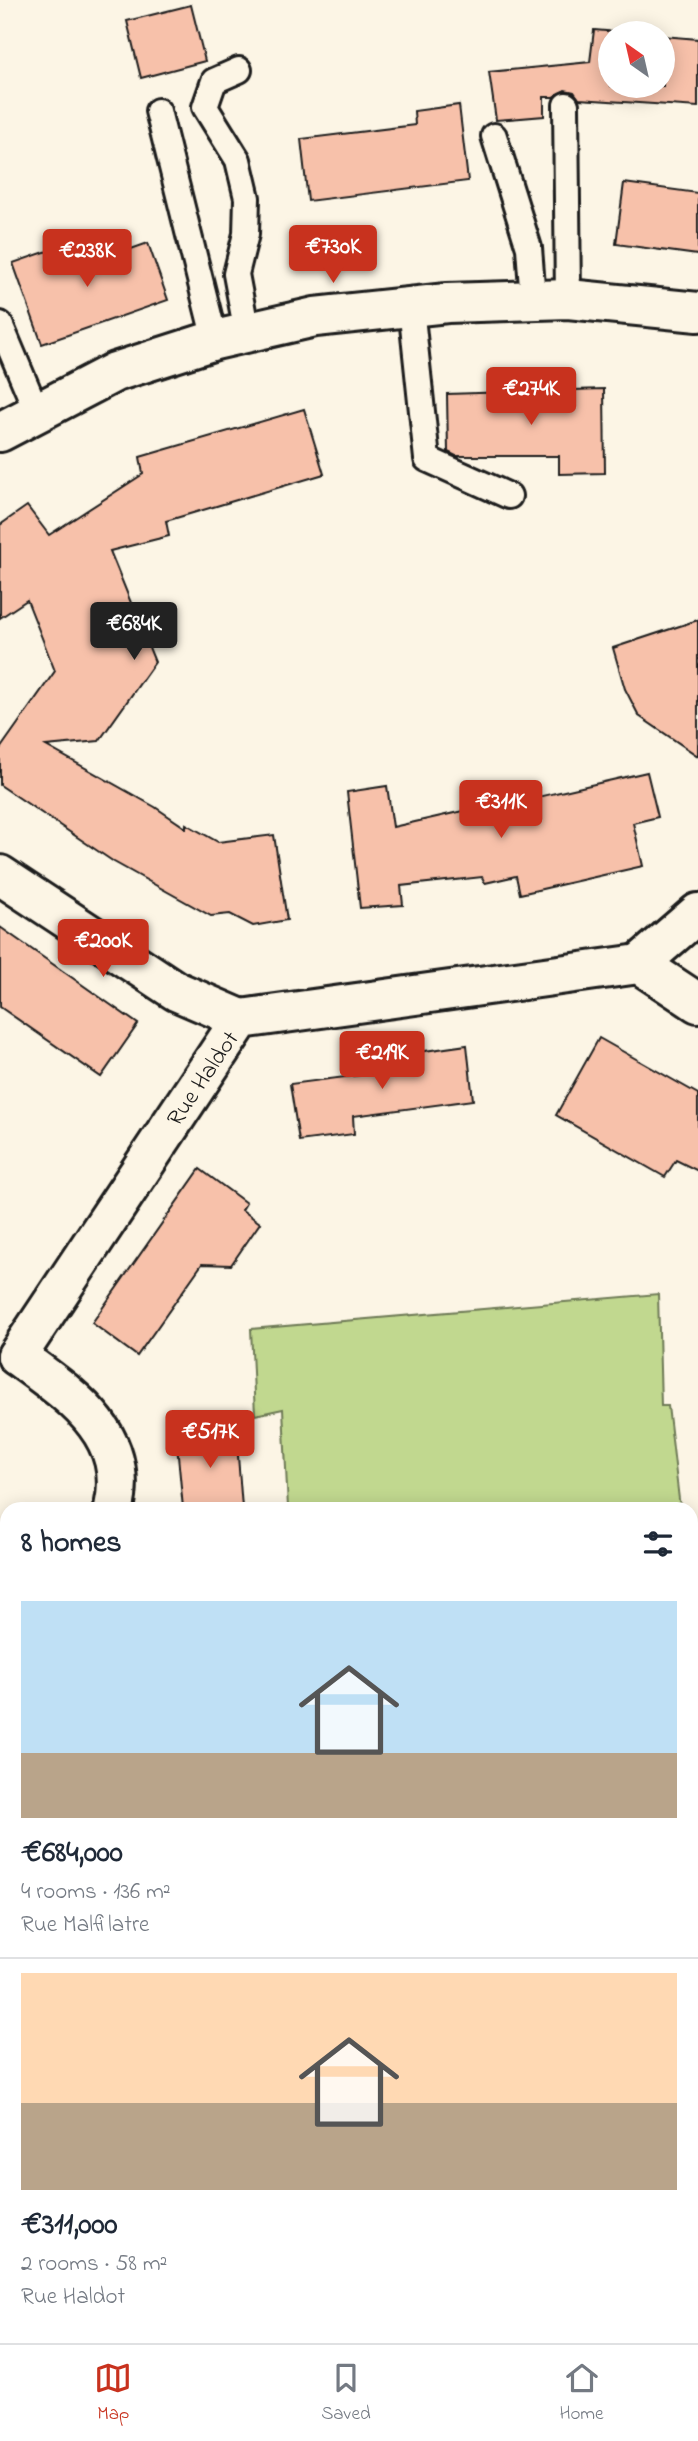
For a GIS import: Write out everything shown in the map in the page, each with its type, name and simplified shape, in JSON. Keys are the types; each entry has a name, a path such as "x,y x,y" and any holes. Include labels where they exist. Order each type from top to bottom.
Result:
{"street":[{"path":"0,432 115,372 231,336 315,317 411,307 551,299 698,312"},
{"path":"0,875 176,991 241,1019"},
{"path":"698,913 639,964 698,1003"},
{"name":"Rue Haldot","path":"9,1359 241,1019 639,964"},
{"path":"9,1359 66,1392 98,1423 114,1457 118,1491 115,1502"}],"lane":[{"path":"231,336 236,274 247,234 247,198 238,160 205,107 214,81 239,70"},
{"path":"551,299 566,105"},
{"path":"159,111 231,336"},
{"path":"494,136 529,248 551,299"},
{"path":"411,307 427,459 509,496"},
{"path":"0,324 37,412"}],"green space":[{"path":"658,1294 661,1406 668,1406 679,1502 288,1502 283,1409 255,1415 251,1329"}],"building":[{"path":"191,5 205,61 141,78 127,21"},
{"path":"594,30 598,30 598,98 676,98 676,37 698,39 698,107 579,99 574,92 565,90 553,97 544,97 544,116 496,120 489,72 590,62"},
{"path":"459,105 468,181 308,201 301,139 415,125 414,111"},
{"path":"624,183 698,193 698,255 616,244"},
{"path":"148,243 168,300 42,344 13,263 65,245 74,269"},
{"path":"604,389 605,473 559,474 559,456 456,456 448,452 447,394"},
{"path":"304,409 324,474 166,521 169,536 110,551 155,662 99,741 46,746 155,807 186,828 186,824 218,842 274,835 287,920 253,926 230,914 211,916 114,862 0,785 0,749 55,671 27,600 0,618 0,525 27,506 49,535 143,474 140,457"},
{"path":"698,620 698,756 639,716 625,689 613,648"},
{"path":"647,772 658,817 633,823 643,866 520,894 516,876 485,883 482,877 401,886 403,905 360,908 347,792 387,786 393,827"},
{"path":"0,927 138,1024 101,1077 0,1007"},
{"path":"599,1038 698,1094 698,1171 676,1160 665,1177 556,1115"},
{"path":"467,1045 473,1100 353,1116 354,1134 299,1141 290,1084 377,1073 375,1058"},
{"path":"200,1169 246,1203 242,1210 260,1223 231,1265 202,1264 137,1356 92,1323"},
{"path":"236,1430 242,1502 182,1502 176,1435"}]}
